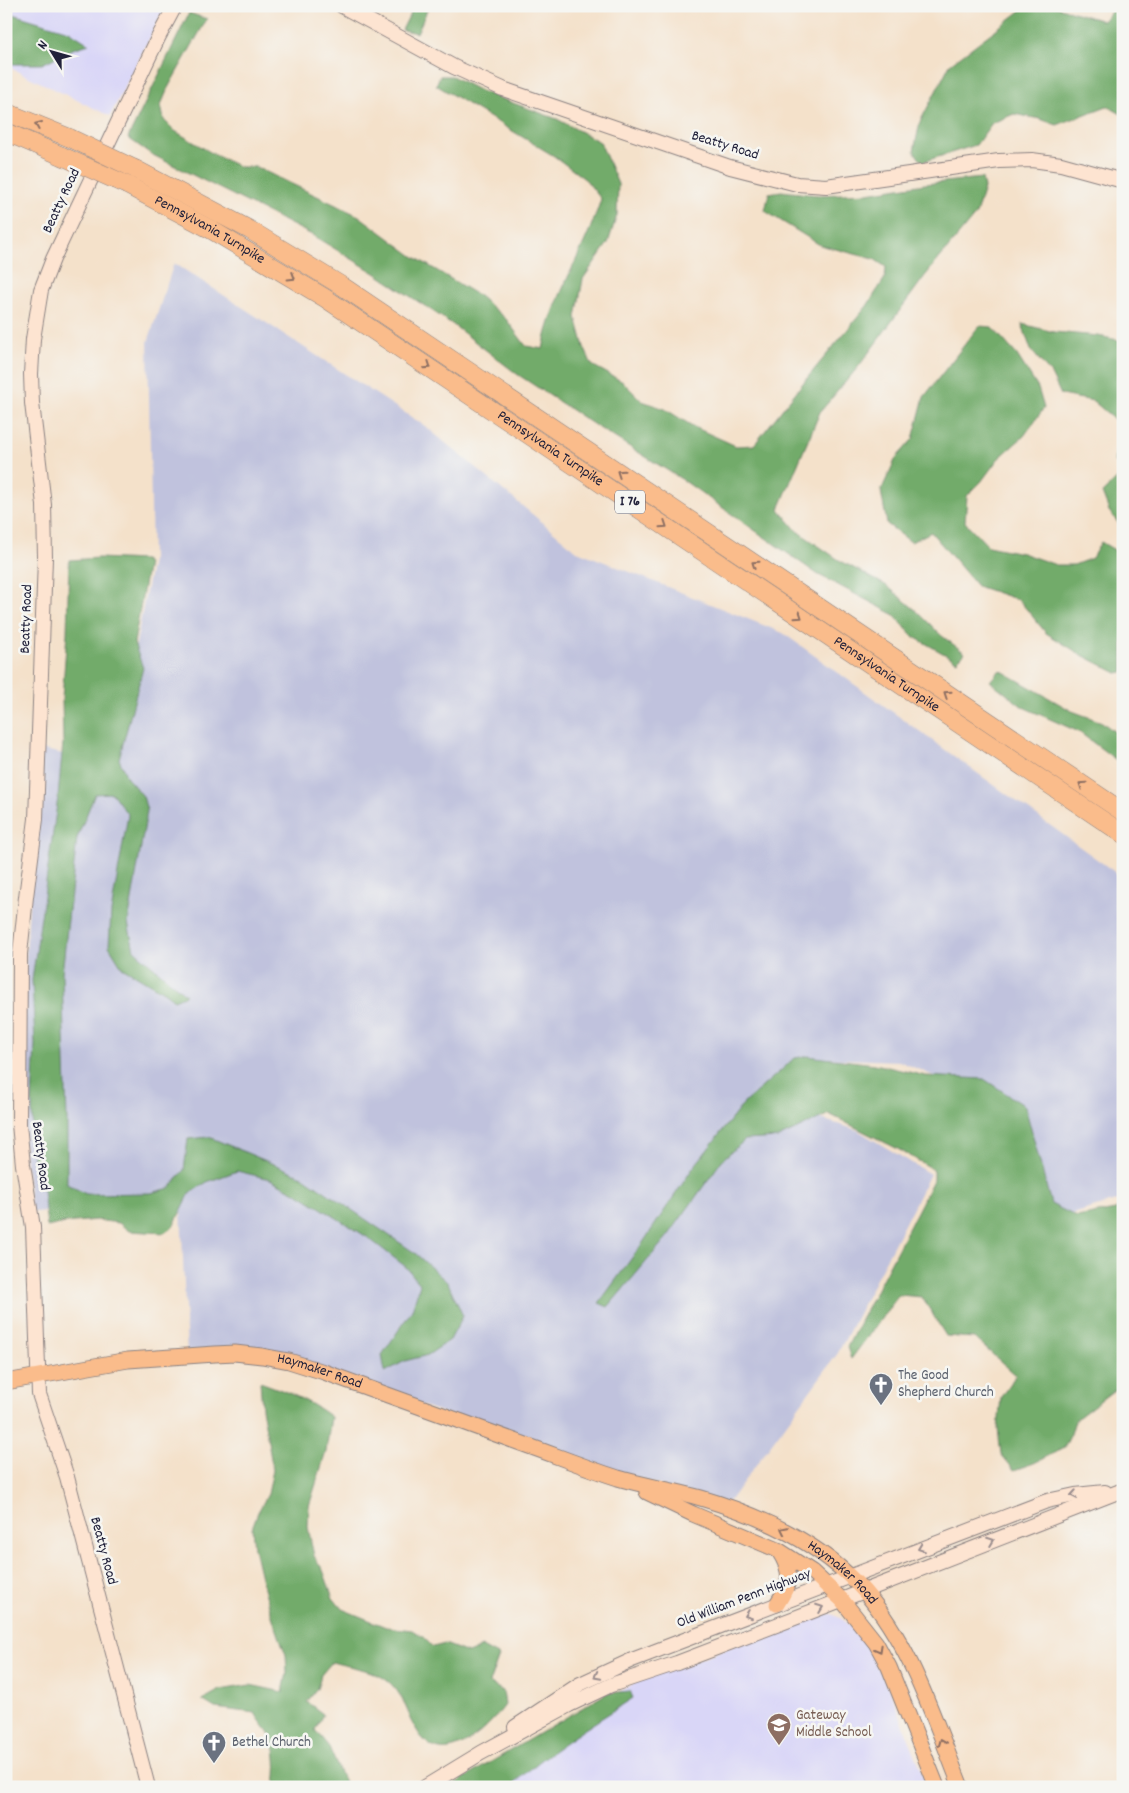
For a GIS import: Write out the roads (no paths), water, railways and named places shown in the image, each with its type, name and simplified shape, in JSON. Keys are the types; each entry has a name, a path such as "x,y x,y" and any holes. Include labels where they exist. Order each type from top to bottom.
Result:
{"highway":[{"name":"Pennsylvania Turnpike","path":"6,112 70,138 135,169 243,226 342,286 1123,812"},
{"name":"Pennsylvania Turnpike","path":"6,132 127,185 210,229 325,298 1123,834"}],"main road":[{"name":"Haymaker Road","path":"6,1382 128,1360 235,1353 289,1360 619,1478 700,1498 751,1515 789,1532 820,1552 849,1576 884,1616 918,1682 960,1787"},
{"name":"Haymaker Road","path":"619,1478 693,1514 778,1550 812,1572 842,1600 876,1643 892,1672 937,1787"},
{"path":"778,1550 787,1564 789,1579 785,1593 778,1604"}],"street":[{"name":"Beatty Road","path":"148,1787 67,1477 39,1394 34,1227 20,1140 18,1082 20,954 36,818 39,770 45,558 44,505 32,403 33,339 41,290 53,259 175,6"},
{"name":"Beatty Road","path":"342,6 454,68 503,88 730,167 797,184 826,186 999,161 1032,160 1061,164 1123,181"},
{"name":"Old William Penn Highway","path":"425,1787 481,1753 569,1705 611,1685 677,1663 1123,1490 1075,1495 1047,1501 602,1673 554,1701 481,1753"}],"place":[{"name":"The Good Shepherd Church","path":"881,1406"},
{"name":"Gateway Middle School","path":"779,1746"},
{"name":"Bethel Church","path":"214,1764"}]}
